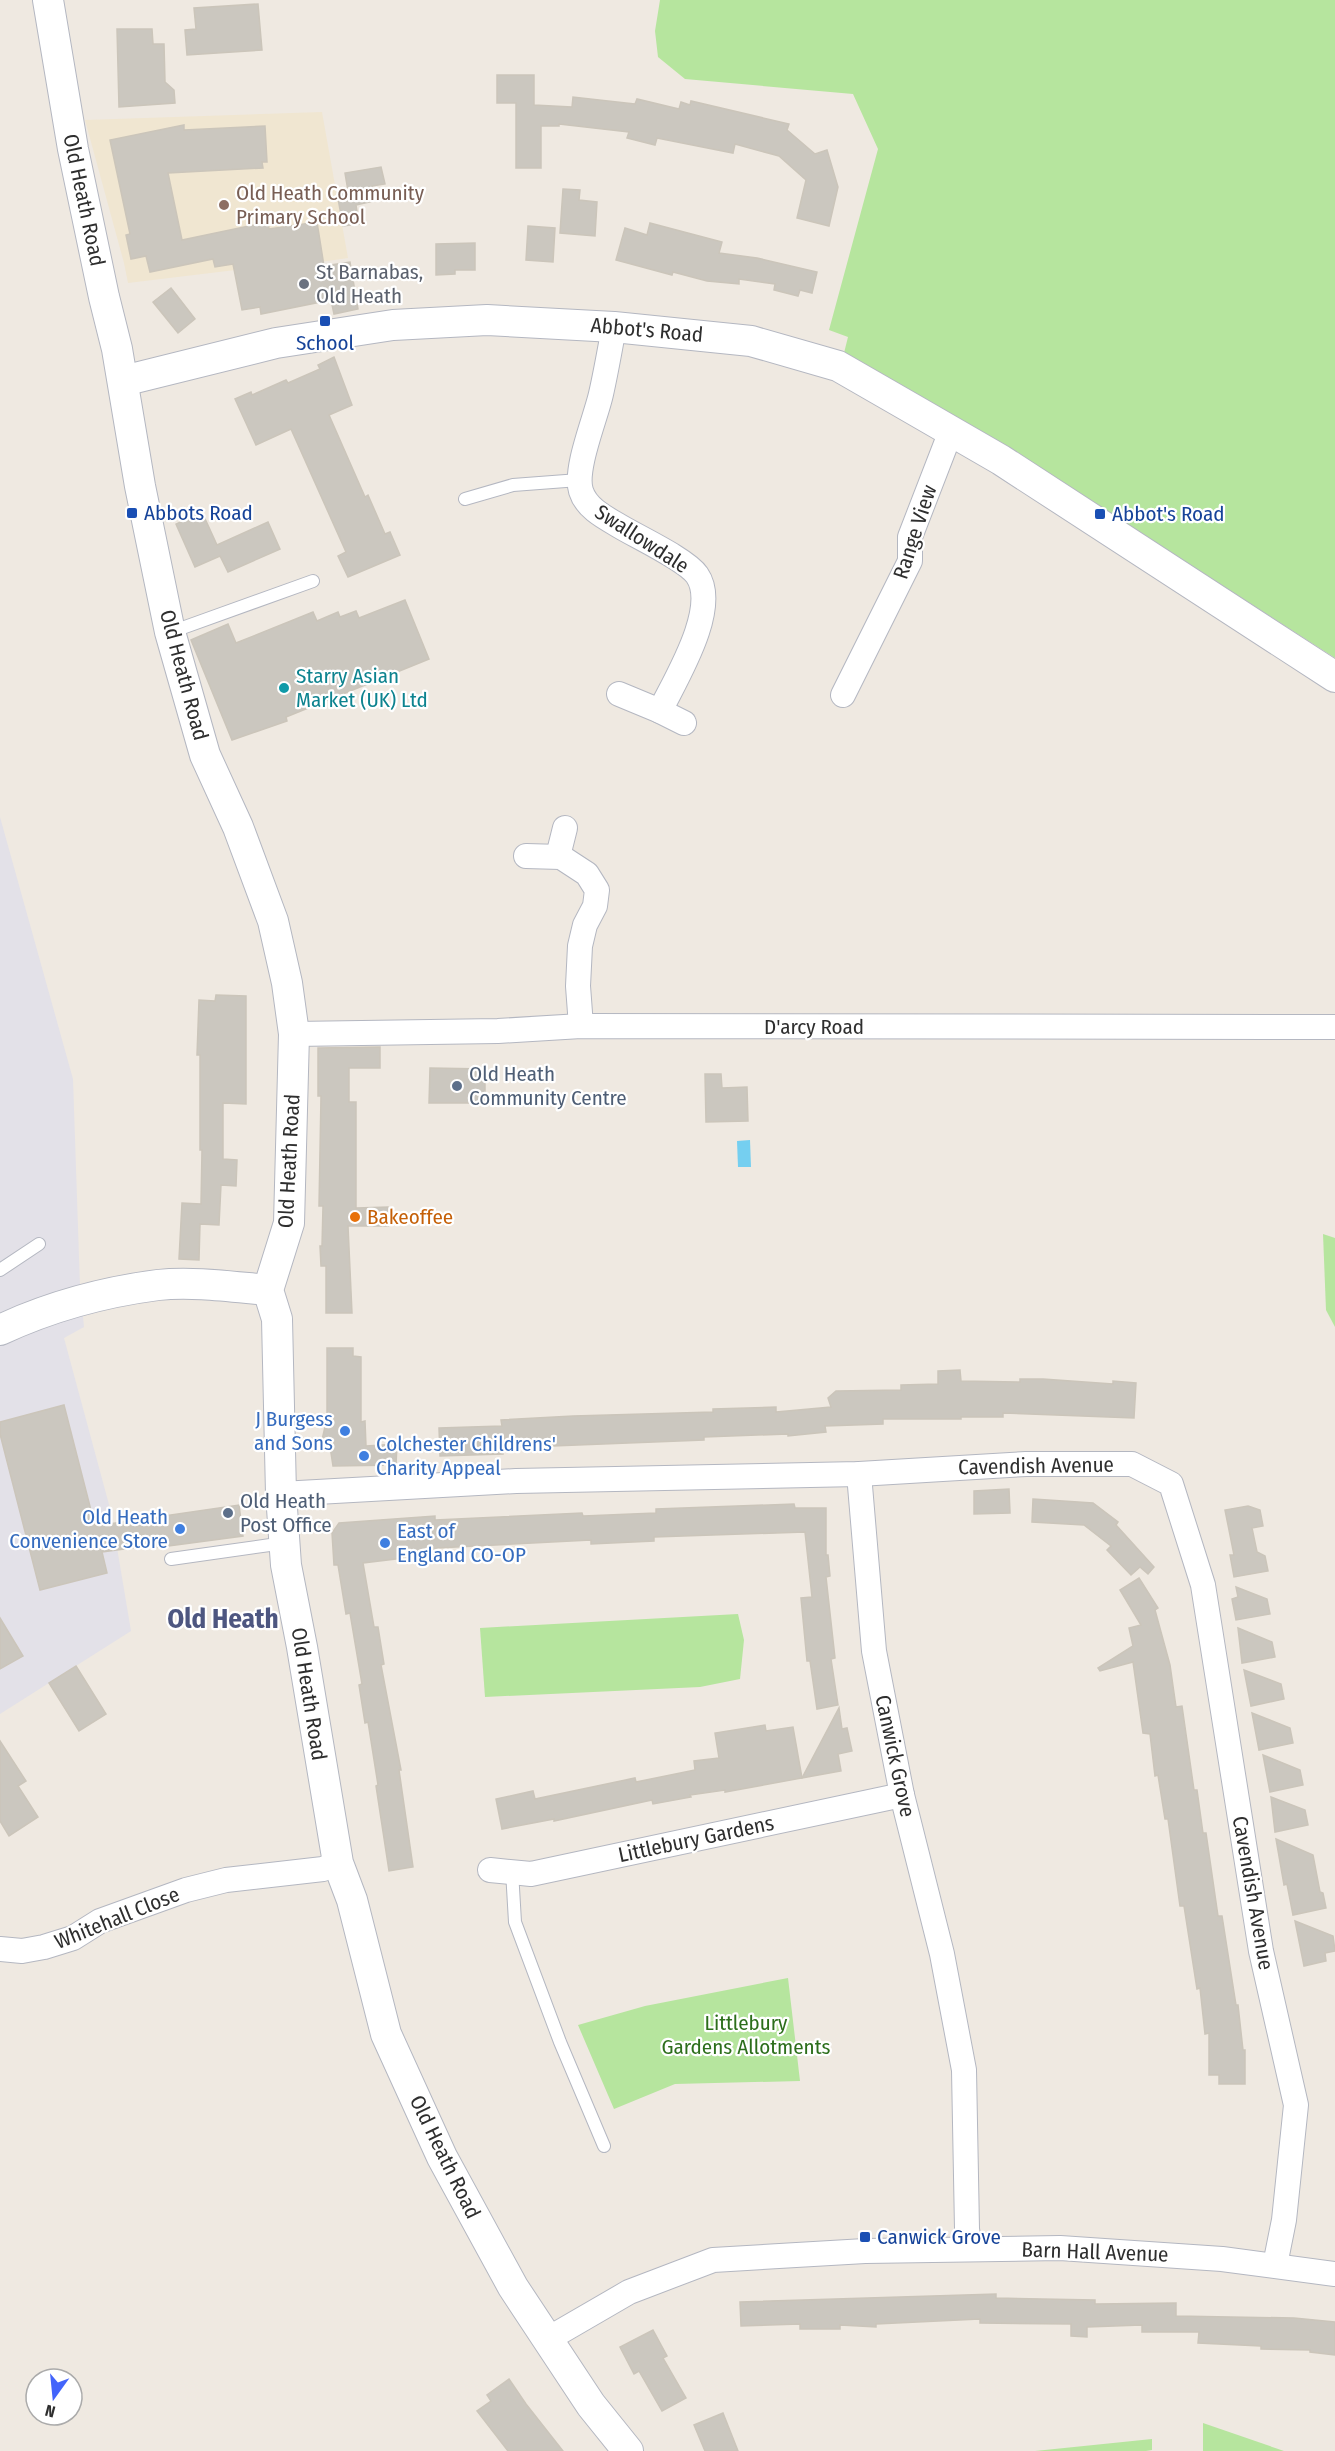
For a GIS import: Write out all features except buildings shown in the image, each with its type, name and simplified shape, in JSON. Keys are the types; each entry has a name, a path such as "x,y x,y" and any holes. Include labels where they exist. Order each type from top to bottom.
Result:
{"street":[{"name":"Old Heath Road","path":"48,0 73,149 123,381 140,486 170,632 205,754 238,827 273,921 287,982 294,1034 289,1223 268,1290 277,1319 280,1494 286,1564 338,1863 352,1900 386,2034 442,2157 513,2287 591,2404 628,2451"},
{"name":"Abbot's Road","path":"123,381 276,343 393,325 487,320 614,327 751,341 838,366 951,431 1001,460 1335,677"},
{"name":"Swallowdale","path":"614,327 601,396 579,480 581,491 588,505 635,536 672,556 697,575 703,593 703,615 693,643 660,711"},
{"name":"Range View","path":"843,694 910,561 910,537 951,431"},
{"path":"619,694 684,723"},
{"path":"565,828 558,856 586,874 597,890 595,906 585,925 580,946 578,986 581,1026"},
{"path":"526,856 561,857"},
{"name":"D'arcy Road","path":"294,1034 498,1031 581,1026 1335,1027"},
{"path":"0,1330 75,1301 160,1285 268,1290"},
{"name":"Cavendish Avenue","path":"280,1494 516,1481 859,1474 1026,1464 1132,1464 1171,1484 1203,1585 1261,1951 1296,2104 1284,2220 1275,2265"},
{"name":"Canwick Grove","path":"859,1474 874,1651 902,1795 942,1954 964,2070 967,2229 970,2249"},
{"name":"Littlebury Gardens","path":"501,1871 531,1874 902,1795"},
{"name":"Whitehall Close","path":"0,1949 22,1951 73,1938 100,1921 186,1890 226,1880 323,1869 338,1863"},
{"name":"Barn Hall Avenue","path":"548,2339 629,2292 713,2260 815,2253 1060,2248 1140,2252 1275,2265 1335,2274"}],"lane":[{"path":"465,499 513,485 579,480"},
{"path":"170,632 313,581"},
{"path":"0,1270 39,1244"},
{"path":"171,1559 284,1543"},
{"path":"501,1871 515,1922 560,2042 604,2146"}],"shaded area":[{"name":"Old Heath Community Primary School","path":"322,112 348,258 128,283 85,120"},
{"path":"0,817 73,1079 80,1286 84,1327 64,1338 111,1512 131,1631 0,1714"}],"green space":[{"path":"660,0 1335,0 1335,658 1032,463 844,353 848,337 829,330 878,149 853,94 685,79 658,57 655,31"},
{"path":"1323,1234 1335,1238 1335,1327 1326,1310"},
{"path":"738,1614 744,1640 740,1679 700,1687 485,1697 480,1628"},
{"name":"Littlebury Gardens Allotments","path":"788,1978 800,2081 675,2084 614,2109 578,2025 645,2006"},
{"path":"1203,2423 1284,2451 1203,2451"},
{"path":"1152,2439 1152,2450 1146,2451 1035,2451"}],"water":[{"path":"750,1140 751,1167 738,1167 737,1141"}],"place":[{"name":"Old Heath Community Primary School","path":"224,205"},
{"name":"St Barnabas, Old Heath","path":"304,284"},
{"name":"School","path":"325,321"},
{"name":"Abbots Road","path":"132,513"},
{"name":"Abbot's Road","path":"1100,514"},
{"name":"Starry Asian Market (UK) Ltd","path":"284,688"},
{"name":"Old Heath Community Centre","path":"457,1086"},
{"name":"Bakeoffee","path":"355,1217"},
{"name":"J Burgess and Sons","path":"345,1431"},
{"name":"Colchester Childrens' Charity Appeal","path":"364,1456"},
{"name":"Old Heath Post Office","path":"228,1513"},
{"name":"Old Heath Convenience Store","path":"180,1529"},
{"name":"East of England CO-OP","path":"385,1543"},
{"name":"Canwick Grove","path":"865,2237"}],"district":[{"name":"Old Heath","path":"223,1619"}]}
